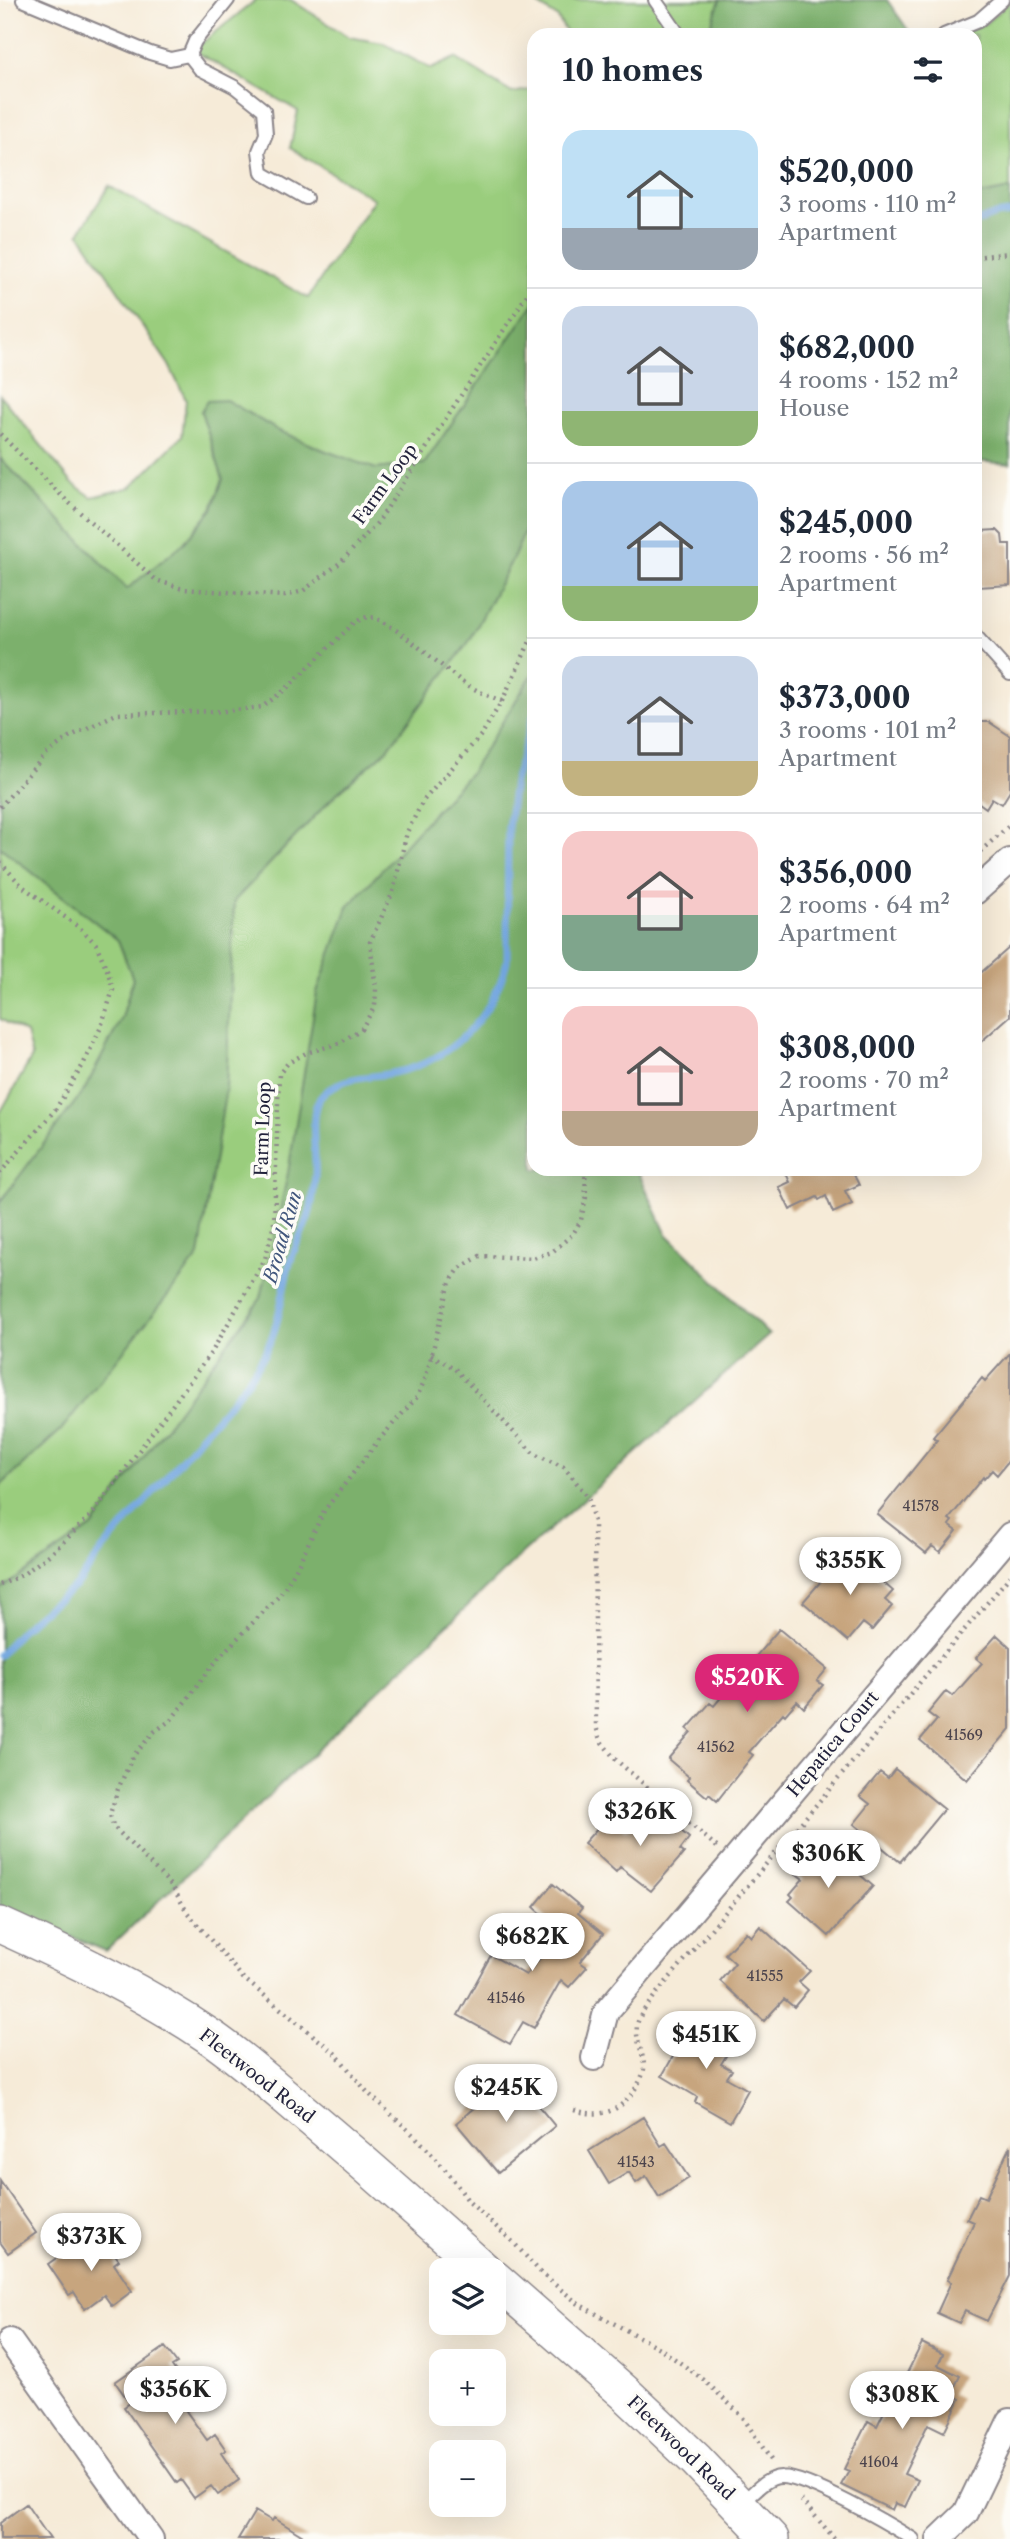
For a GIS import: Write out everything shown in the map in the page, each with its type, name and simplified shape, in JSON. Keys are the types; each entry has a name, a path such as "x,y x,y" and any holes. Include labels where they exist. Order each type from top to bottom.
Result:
{"main road":[{"name":"Fleetwood Road","path":"0,1925 50,1947 145,1997 212,2039 328,2132 470,2258"},
{"name":"Fleetwood Road","path":"506,2289 633,2400 696,2460 771,2539"}],"street":[{"path":"982,886 1010,862"},
{"name":"Hepatica Court","path":"594,2058 606,2012 1010,1535"},
{"path":"10,2341 151,2539"},
{"path":"939,2539 967,2513 1010,2421"}],"lane":[{"path":"23,0 170,60 189,55"},
{"path":"189,55 195,41 228,0"},
{"path":"655,0 674,28"},
{"path":"961,28 978,21 1002,0"},
{"path":"189,55 200,69 234,87 264,110 266,134 259,151 262,173 306,198"},
{"path":"982,643 1010,674"},
{"path":"739,2505 771,2479 781,2476 805,2483 880,2519 913,2539"}],"path":[{"path":"982,256 1010,253"},
{"name":"Farm Loop","path":"0,434 66,500 156,580 183,589 285,596 303,592 341,562 378,523 406,484 527,295"},
{"path":"0,807 45,755 69,737 116,714 262,707 286,689 354,623 368,617 378,619 462,681 487,696 502,701"},
{"name":"Farm Loop","path":"0,1586 22,1575 53,1552 93,1513 213,1350 259,1270 265,1259 274,1224 279,1074 288,1062 306,1053 340,1043 362,1028 375,1006 376,989 370,942 393,892 407,832 423,801 482,734 502,701 527,648"},
{"path":"982,850 1010,825"},
{"path":"0,862 22,886 80,928 96,944 113,990 92,1046 55,1110 0,1173"},
{"path":"585,1176 586,1197 581,1220 573,1234 552,1252 533,1258 480,1256 460,1268 450,1282 426,1377 417,1397 324,1511 295,1571 280,1595 220,1656 171,1720 154,1732 133,1756 110,1814 113,1826 172,1886 187,1912 243,1978 336,2054 368,2093 427,2149 469,2202 513,2242 543,2275 580,2305 662,2349 704,2380 742,2416 781,2476 835,2539"},
{"path":"431,1355 453,1368 534,1454 564,1467 587,1497 594,1522 596,1726 600,1740 617,1760 755,1878"},
{"path":"574,2110 592,2115 608,2112 624,2103 633,2092 644,2070 636,2026 641,2015 1010,1577"}],"green space":[{"path":"256,0 291,0 349,37 383,43 431,69 455,58 512,93 527,90 527,313 424,464 376,469 279,431 226,400 201,411 223,479 212,509 184,543 127,589 0,458 0,395 72,483 92,497 131,487 182,436 186,400 169,365 79,233 109,186 308,298 374,199 290,148 298,111 193,50"},
{"path":"531,0 720,0 710,28 564,28 557,17"},
{"path":"720,0 887,0 907,28 710,28"},
{"path":"1010,1 1010,189 982,195 982,28 974,28 986,23"},
{"path":"1010,189 1010,464 982,462 982,195"},
{"path":"527,313 527,526 515,554 470,640 386,751 335,795 234,901 226,1088 199,1256 61,1430 0,1486 0,1202 85,1089 122,1018 133,979 118,940 0,847 0,458 127,589 184,543 212,509 223,479 201,411 207,401 226,400 279,431 376,469 424,464"},
{"path":"527,526 527,683 471,772 348,907 261,1298 92,1527 0,1590 0,1486 61,1430 226,1088 234,901 335,795 386,751 470,640"},
{"path":"527,683 527,1176 640,1176 666,1233 769,1335 523,1553 106,1951 0,1907 0,1590 92,1527 261,1298 288,1173 317,992 348,907 471,772"},
{"path":"0,847 118,940 133,979 122,1018 85,1089 0,1202 0,1113 32,1057 26,1033 0,1019"}],"building":[{"path":"997,530 1002,535 1003,544 1010,544 1010,585 982,587 982,531"},
{"path":"982,722 989,722 1010,736 1010,791 1002,804 992,798 986,808 982,805"},
{"path":"1010,947 1010,1016 982,1041 982,972"},
{"path":"787,1176 854,1176 859,1185 845,1191 852,1204 833,1213 826,1196 819,1200 817,1197 790,1210 779,1187 790,1182"},
{"path":"1010,1353 1010,1459 997,1475 992,1470 984,1479 983,1477 949,1519 952,1521 949,1525 957,1531 940,1552 932,1546 926,1553 877,1514 937,1440 933,1437 982,1378 985,1381"},
{"path":"847,1551 893,1591 885,1600 892,1606 872,1630 863,1623 848,1641 803,1602"},
{"path":"779,1629 827,1669 817,1681 823,1685 804,1708 797,1701 785,1715 783,1713 749,1752 753,1755 717,1801 709,1794 707,1797 687,1780 689,1777 668,1759 691,1732 687,1729 710,1703 714,1706"},
{"path":"997,1635 1010,1647 1010,1729 967,1780 920,1740 937,1720 928,1713 946,1691 953,1696 982,1663 976,1658"},
{"path":"895,1769 944,1809 900,1862 854,1824 870,1804 860,1796 880,1772 888,1778"},
{"path":"659,1811 689,1838 680,1850 684,1853 651,1891 620,1867 616,1872 584,1843 608,1816 626,1831 632,1824 641,1832"},
{"path":"828,1847 873,1886 829,1936 789,1901 793,1897 790,1894 803,1879 794,1872 812,1852 819,1858"},
{"path":"553,1884 582,1908 578,1913 603,1934 580,1962 587,1967 569,1987 561,1980 534,2028 523,2022 510,2044 458,2015 491,1955 526,1975 555,1940 546,1932 553,1924 534,1907"},
{"path":"760,1926 810,1971 799,1982 808,1990 794,2007 784,1999 764,2021 720,1981 735,1963 725,1954 746,1932 751,1937"},
{"path":"700,2020 735,2041 721,2064 732,2070 727,2078 748,2090 730,2122 695,2102 697,2097 662,2076 688,2030 693,2032"},
{"path":"513,2075 555,2126 498,2173 456,2123"},
{"path":"643,2117 661,2146 666,2143 689,2178 659,2197 646,2176 636,2183 629,2172 609,2184 589,2151"},
{"path":"1010,2146 1010,2276 987,2321 965,2311 959,2323 937,2313 951,2282 947,2280 974,2222 967,2219 979,2195 986,2198"},
{"path":"0,2181 36,2233 8,2253 0,2242"},
{"path":"89,2235 99,2250 107,2244 119,2260 114,2264 132,2291 112,2306 104,2295 85,2309 74,2292 69,2295 48,2264"},
{"path":"922,2343 943,2354 938,2365 960,2376 951,2394 960,2399 944,2432 928,2424 904,2474 918,2480 905,2507 895,2503 892,2510 841,2485 849,2471 844,2469 868,2421 877,2426 902,2375 905,2377"},
{"path":"165,2347 177,2363 172,2366 198,2403 186,2411 207,2440 215,2434 226,2450 221,2453 239,2480 218,2495 211,2486 194,2498 181,2480 177,2483 124,2407 130,2403 115,2382"},
{"path":"26,2504 50,2539 0,2539 0,2523"},
{"path":"255,2511 272,2521 274,2518 308,2539 238,2539"}],"waterway":[{"name":"Broad Run","path":"982,220 1010,213"},
{"name":"Broad Run","path":"0,1655 29,1623 78,1583 103,1549 255,1370 276,1326 291,1261 311,1208 315,1176 314,1114 320,1098 344,1081 393,1073 433,1059 466,1034 491,1001 507,961 508,828 514,782 527,738"}]}
